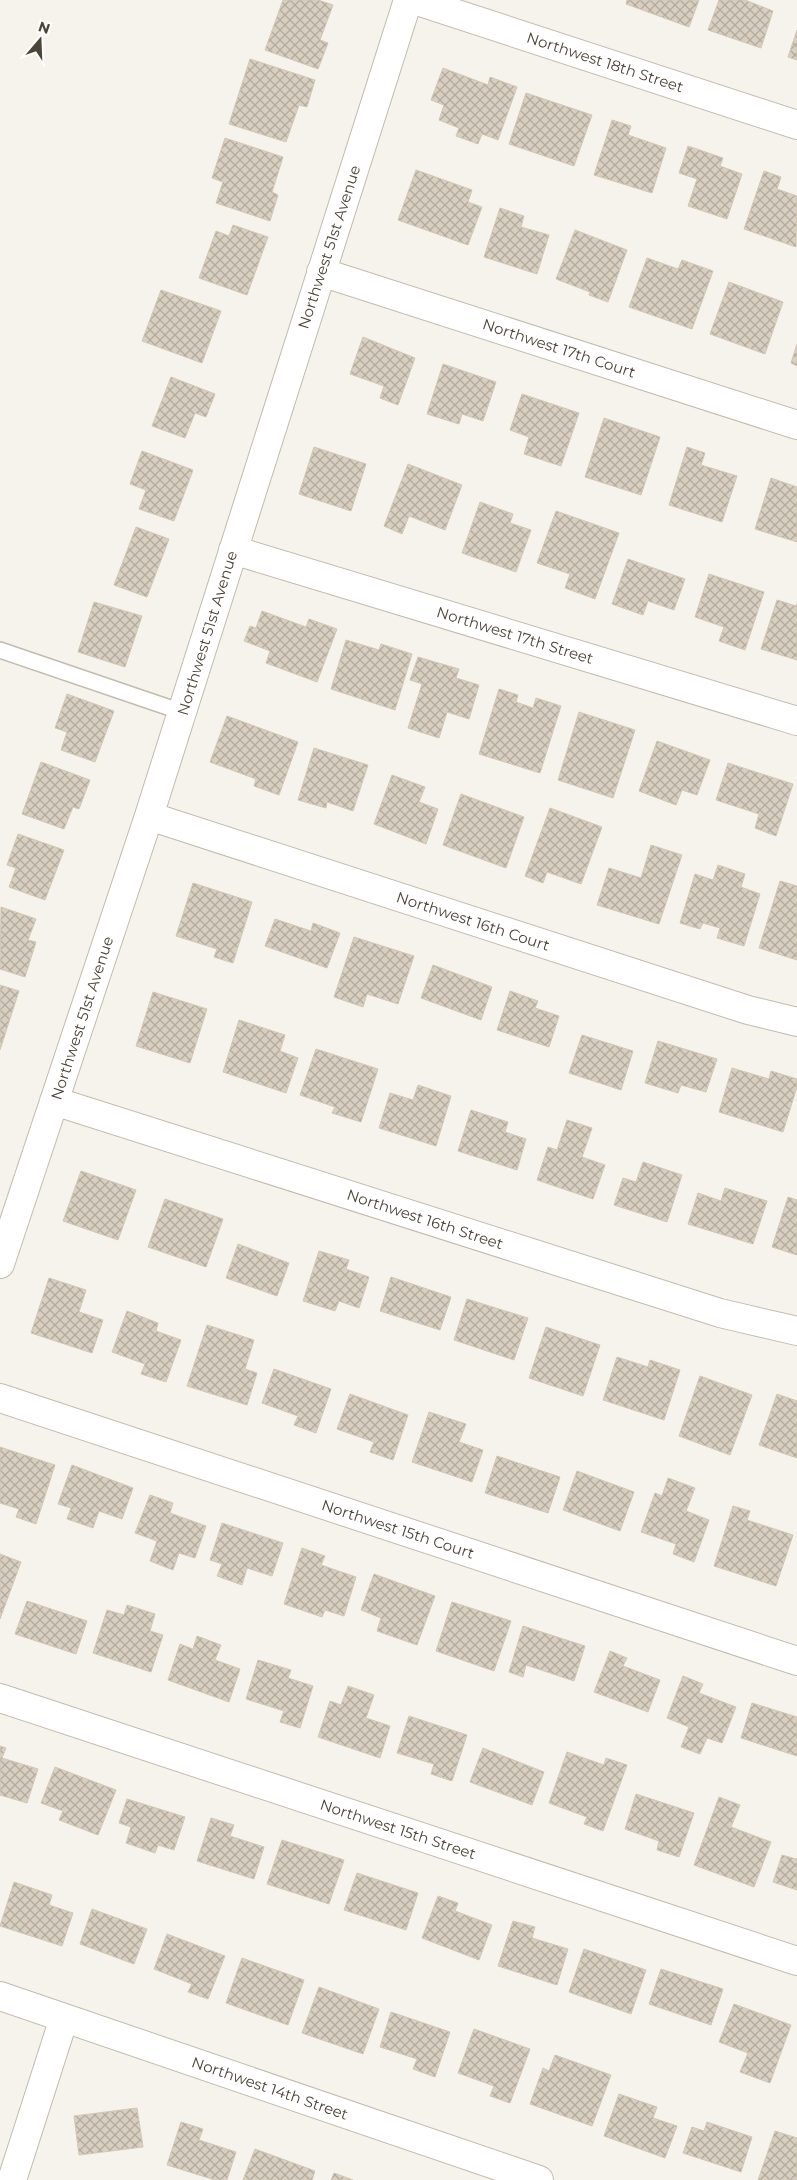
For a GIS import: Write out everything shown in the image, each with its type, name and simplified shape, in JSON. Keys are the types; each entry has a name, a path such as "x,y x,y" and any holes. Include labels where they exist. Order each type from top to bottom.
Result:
{"street":[{"name":"Northwest 51st Avenue","path":"0,1264 149,816 408,0"},
{"name":"Northwest 18th Street","path":"414,0 797,125"},
{"name":"Northwest 17th Court","path":"321,272 797,426"},
{"name":"Northwest 17th Street","path":"233,550 797,721"},
{"name":"Northwest 16th Court","path":"149,816 748,1010 797,1022"},
{"name":"Northwest 16th Street","path":"54,1102 720,1313 797,1331"},
{"name":"Northwest 15th Court","path":"0,1398 797,1661"},
{"name":"Northwest 15th Street","path":"0,1698 797,1960"},
{"name":"Northwest 14th Street","path":"0,1996 539,2180"},
{"path":"12,2180 64,2018"}],"lane":[{"path":"0,650 182,712"}],"building":[{"path":"283,0 318,0 333,5 320,40 328,43 318,69 265,50"},
{"path":"627,0 699,0 689,27 626,4"},
{"path":"719,0 745,0 773,11 761,48 708,30"},
{"path":"797,30 797,60 788,57"},
{"path":"250,59 315,80 307,107 299,105 286,142 229,124"},
{"path":"443,68 488,85 490,77 517,87 498,140 482,134 478,144 456,136 459,128 439,120 444,105 431,100"},
{"path":"526,93 592,115 574,166 509,144"},
{"path":"612,120 631,126 628,135 666,148 652,193 594,175"},
{"path":"225,138 283,157 272,192 278,195 270,221 216,203 223,182 212,178"},
{"path":"688,146 723,158 720,166 742,174 727,219 688,206 697,179 679,173"},
{"path":"416,170 472,190 468,202 482,207 468,245 398,220"},
{"path":"764,171 781,177 777,189 797,196 796,247 744,229"},
{"path":"500,208 524,216 521,227 549,235 537,274 484,257"},
{"path":"233,225 268,237 247,295 199,278 216,231 229,236"},
{"path":"575,230 627,250 608,302 589,295 590,292 556,279"},
{"path":"647,258 678,269 682,260 713,271 692,329 629,307"},
{"path":"729,282 783,302 765,354 710,334"},
{"path":"161,290 221,311 202,363 142,341"},
{"path":"363,337 415,358 398,405 380,398 384,386 350,374"},
{"path":"797,344 797,366 791,363"},
{"path":"443,364 496,382 483,421 462,414 459,424 427,414"},
{"path":"171,377 215,394 206,417 195,413 185,438 152,426"},
{"path":"522,394 579,413 561,466 524,454 529,437 510,430"},
{"path":"604,418 660,437 641,495 585,477"},
{"path":"314,447 366,464 351,511 299,494"},
{"path":"687,447 705,453 701,465 737,476 722,522 669,505"},
{"path":"142,451 193,470 174,521 139,509 146,490 130,484"},
{"path":"408,464 462,485 445,530 409,516 402,534 384,526"},
{"path":"771,478 797,487 797,542 755,529"},
{"path":"480,502 513,514 510,523 531,530 516,572 462,553"},
{"path":"556,511 619,533 595,599 565,588 570,574 537,563"},
{"path":"136,527 169,539 147,597 114,585"},
{"path":"628,559 685,579 674,610 648,601 643,615 612,604"},
{"path":"709,574 764,592 745,650 719,641 724,627 695,617"},
{"path":"777,600 796,606 797,603 797,660 761,649"},
{"path":"94,602 142,616 125,667 78,652"},
{"path":"262,611 306,627 309,619 337,629 317,682 266,663 270,651 244,641 250,626 256,628"},
{"path":"346,640 379,650 381,644 412,654 395,710 331,689"},
{"path":"418,657 459,669 456,678 479,685 469,719 447,712 439,738 408,728 422,684 410,680"},
{"path":"499,689 518,695 516,702 533,708 536,698 561,706 540,773 479,754"},
{"path":"67,694 114,711 95,762 61,750 67,732 55,728"},
{"path":"579,712 635,730 613,798 558,780"},
{"path":"227,716 298,742 279,795 254,786 256,779 210,762"},
{"path":"657,741 710,760 697,795 682,790 676,805 639,791"},
{"path":"314,748 368,765 353,811 327,802 326,808 298,800"},
{"path":"41,762 90,780 79,809 73,807 64,829 22,814"},
{"path":"728,763 793,784 776,836 755,828 759,814 716,800"},
{"path":"392,775 425,787 419,802 438,809 426,844 374,824"},
{"path":"461,794 524,817 506,868 443,845"},
{"path":"550,808 602,827 581,884 547,872 543,883 525,876"},
{"path":"18,834 64,850 45,900 9,887 16,868 7,865"},
{"path":"651,845 682,855 659,924 597,905 609,868 641,878"},
{"path":"718,865 745,874 741,887 760,894 744,946 717,938 720,928 703,923 700,929 680,923 695,874 713,880"},
{"path":"780,881 797,886 797,960 759,948"},
{"path":"193,883 252,902 233,963 214,957 217,949 176,936"},
{"path":"1,907 36,919 28,940 36,942 25,977 0,969"},
{"path":"275,919 311,931 313,923 340,933 327,968 265,946"},
{"path":"354,937 414,956 398,1004 367,994 363,1007 334,997"},
{"path":"433,965 492,987 481,1020 421,998"},
{"path":"0,985 19,991 0,1050"},
{"path":"510,991 538,1001 535,1008 559,1016 549,1047 497,1030"},
{"path":"153,992 207,1009 190,1063 136,1046"},
{"path":"239,1020 285,1035 280,1051 298,1058 286,1093 223,1072"},
{"path":"582,1035 633,1051 621,1090 569,1073"},
{"path":"658,1041 717,1059 706,1092 681,1085 678,1093 645,1083"},
{"path":"316,1049 378,1069 361,1122 332,1113 335,1107 300,1095"},
{"path":"732,1068 769,1079 771,1071 797,1079 797,1087 783,1132 719,1112"},
{"path":"418,1085 451,1096 436,1146 379,1128 390,1093 413,1100"},
{"path":"471,1110 508,1122 505,1132 526,1139 517,1170 458,1151"},
{"path":"567,1120 592,1128 582,1157 605,1165 593,1199 537,1180 548,1147 557,1150"},
{"path":"643,1162 682,1175 667,1222 614,1205 623,1178 636,1182"},
{"path":"81,1171 136,1190 118,1240 63,1221"},
{"path":"725,1188 767,1201 753,1244 688,1224 698,1193 721,1201"},
{"path":"788,1197 797,1200 797,1255 772,1247"},
{"path":"165,1199 223,1219 206,1267 148,1247"},
{"path":"238,1244 289,1263 277,1296 226,1278"},
{"path":"319,1251 349,1260 346,1269 369,1277 359,1308 339,1301 335,1311 303,1301"},
{"path":"391,1277 451,1297 440,1330 380,1311"},
{"path":"49,1278 86,1290 79,1312 103,1320 92,1353 31,1333"},
{"path":"467,1299 528,1318 514,1360 454,1340"},
{"path":"127,1311 158,1323 156,1331 181,1340 166,1382 141,1374 145,1364 112,1352"},
{"path":"207,1325 254,1340 245,1369 257,1373 247,1405 187,1386"},
{"path":"546,1327 600,1345 583,1396 529,1378"},
{"path":"617,1357 648,1367 650,1360 680,1370 664,1420 603,1400"},
{"path":"274,1369 331,1389 316,1433 294,1425 298,1416 262,1403"},
{"path":"700,1376 752,1395 730,1455 679,1436"},
{"path":"350,1394 408,1415 393,1460 370,1452 374,1442 337,1429"},
{"path":"777,1394 797,1401 797,1458 759,1445"},
{"path":"429,1412 466,1424 459,1442 483,1450 472,1482 412,1462"},
{"path":"0,1447 55,1465 36,1524 16,1517 19,1509 0,1503"},
{"path":"497,1456 560,1477 548,1513 485,1493"},
{"path":"72,1465 133,1488 122,1519 99,1511 93,1528 67,1519 71,1508 58,1504"},
{"path":"577,1471 634,1492 620,1531 563,1510"},
{"path":"668,1478 695,1488 686,1511 709,1520 694,1562 673,1554 676,1544 641,1532 655,1493 662,1496"},
{"path":"150,1495 173,1503 170,1513 206,1526 195,1558 179,1553 173,1570 150,1561 157,1541 135,1533"},
{"path":"733,1506 750,1511 747,1520 793,1535 776,1586 714,1566"},
{"path":"222,1523 283,1543 272,1576 247,1568 242,1585 217,1576 222,1564 210,1560"},
{"path":"302,1548 325,1556 321,1565 356,1577 344,1616 325,1610 322,1617 284,1604"},
{"path":"0,1554 21,1562 0,1619"},
{"path":"374,1574 435,1596 417,1645 377,1631 381,1618 361,1610"},
{"path":"27,1601 87,1621 76,1654 15,1634"},
{"path":"452,1602 511,1621 494,1671 436,1651"},
{"path":"127,1605 155,1614 150,1631 163,1635 151,1672 93,1653 107,1610 124,1615"},
{"path":"523,1626 585,1646 574,1681 526,1665 523,1677 509,1672"},
{"path":"197,1636 221,1645 215,1660 240,1669 229,1702 168,1680 180,1644 193,1649"},
{"path":"610,1651 627,1658 623,1666 660,1680 648,1712 594,1692"},
{"path":"258,1660 291,1670 288,1678 313,1686 300,1728 280,1722 284,1711 246,1699"},
{"path":"683,1676 703,1684 699,1693 736,1707 722,1743 707,1738 700,1754 681,1747 689,1727 667,1718"},
{"path":"348,1686 374,1695 366,1718 390,1726 380,1758 318,1737 330,1701 341,1705"},
{"path":"752,1703 797,1717 797,1756 741,1738"},
{"path":"409,1716 467,1735 452,1781 431,1774 434,1764 397,1753"},
{"path":"0,1746 6,1748 2,1758 38,1769 27,1803 0,1795"},
{"path":"483,1748 544,1772 532,1805 470,1782"},
{"path":"567,1752 604,1765 606,1758 627,1765 603,1831 584,1824 587,1817 549,1803"},
{"path":"55,1767 116,1790 98,1835 59,1820 63,1811 41,1803"},
{"path":"636,1794 694,1813 679,1857 657,1850 659,1841 625,1829"},
{"path":"719,1797 740,1805 731,1827 771,1842 754,1887 694,1865"},
{"path":"127,1799 185,1817 174,1850 158,1845 155,1853 126,1843 131,1827 119,1823"},
{"path":"211,1818 234,1825 230,1836 264,1847 254,1879 197,1861"},
{"path":"282,1840 344,1860 329,1904 267,1884"},
{"path":"782,1855 797,1858 797,1890 773,1882"},
{"path":"357,1873 418,1893 406,1930 344,1910"},
{"path":"14,1882 52,1895 49,1905 73,1913 62,1946 0,1926"},
{"path":"438,1896 458,1903 455,1911 492,1925 479,1960 422,1938"},
{"path":"92,1909 147,1929 134,1964 80,1944"},
{"path":"513,1921 535,1927 532,1938 568,1949 557,1985 498,1966"},
{"path":"167,1934 225,1956 208,1999 188,1992 192,1984 154,1969"},
{"path":"584,1949 646,1970 631,2014 569,1992"},
{"path":"242,1958 304,1980 288,2025 226,2003"},
{"path":"661,1969 723,1989 711,2025 649,2004"},
{"path":"319,1987 379,2009 363,2054 302,2033"},
{"path":"734,2004 791,2025 770,2083 740,2072 748,2053 719,2042"},
{"path":"391,2012 450,2032 435,2077 413,2069 417,2059 380,2047"},
{"path":"474,2029 530,2049 510,2103 490,2096 494,2086 458,2073"},
{"path":"555,2055 611,2075 592,2126 530,2104 543,2068 549,2071"},
{"path":"619,2094 657,2107 653,2118 677,2126 665,2158 604,2136"},
{"path":"137,2108 143,2147 79,2155 74,2116"},
{"path":"181,2122 203,2129 199,2140 236,2152 227,2180 215,2180 167,2165"},
{"path":"707,2122 752,2137 741,2172 683,2153 692,2127 704,2131"},
{"path":"775,2131 797,2138 797,2180 758,2180"},
{"path":"255,2149 315,2171 312,2180 243,2180"},
{"path":"334,2173 353,2180 331,2180"}]}
